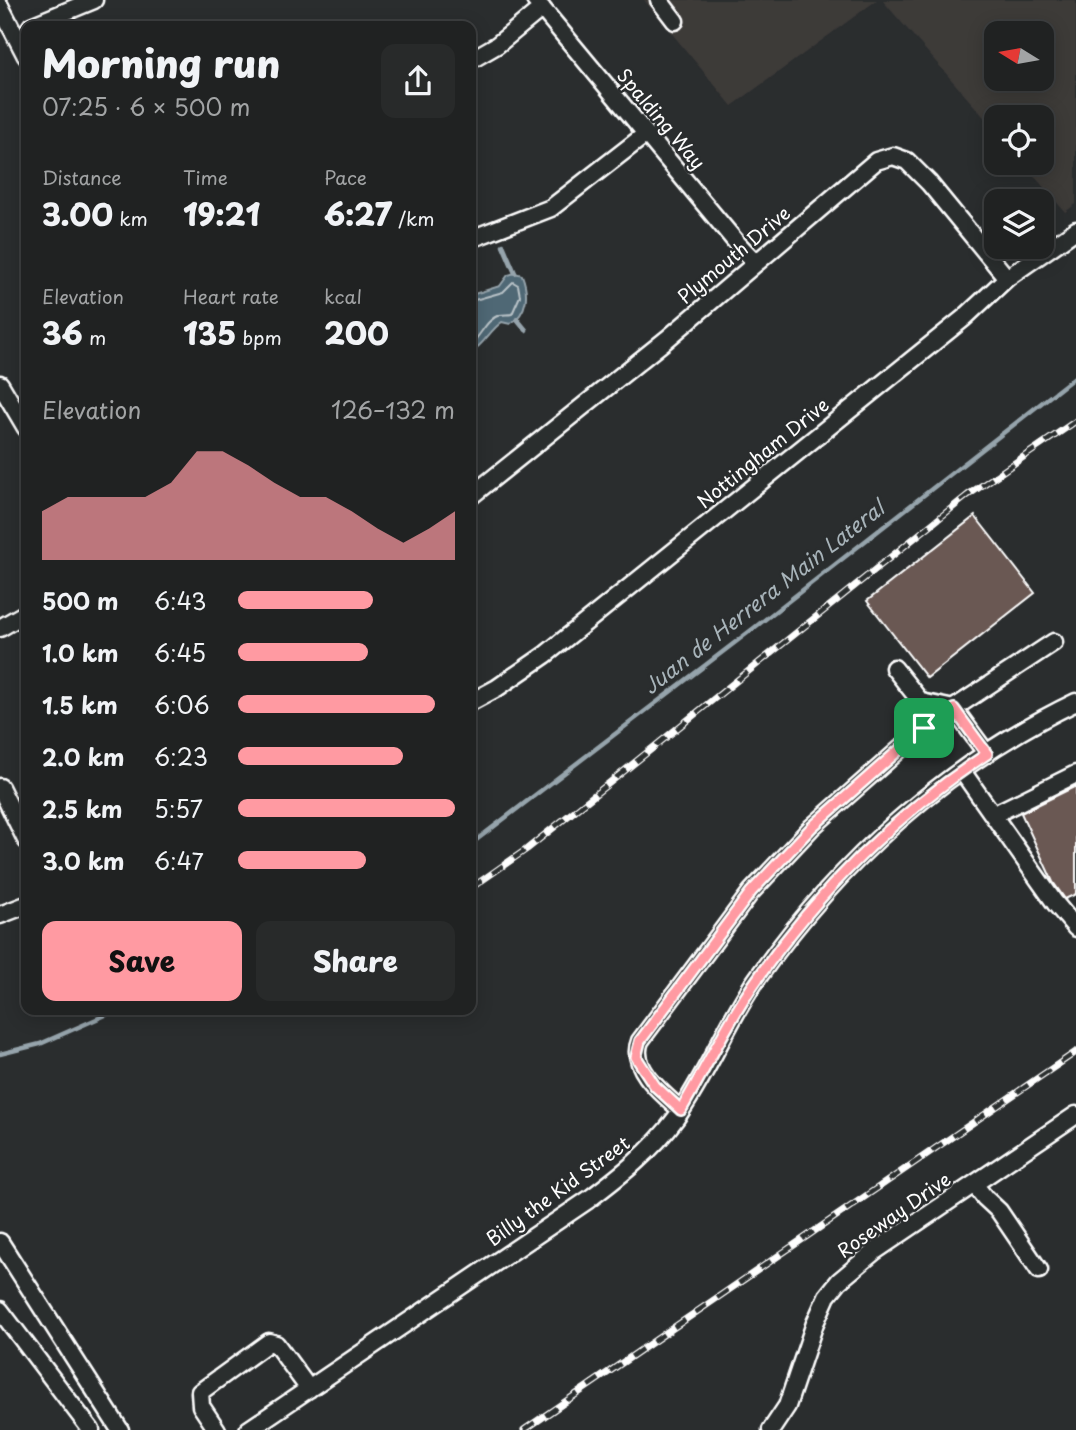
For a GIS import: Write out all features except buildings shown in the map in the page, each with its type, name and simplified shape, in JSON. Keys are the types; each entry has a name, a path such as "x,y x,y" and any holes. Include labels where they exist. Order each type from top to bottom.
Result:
{"street":[{"path":"43,21 94,0"},
{"path":"659,0 675,21"},
{"path":"476,58 505,39 539,4"},
{"name":"Spalding Way","path":"539,4 756,263"},
{"path":"0,6 20,32"},
{"path":"476,237 551,208 646,134"},
{"name":"Plymouth Drive","path":"476,492 667,340 876,161 893,156 907,161 929,183 1007,278"},
{"name":"Nottingham Drive","path":"476,699 545,655 964,318 1007,278 1076,230"},
{"path":"0,384 21,420"},
{"path":"0,628 21,616"},
{"path":"681,1110 655,1086 636,1057 640,1041 751,892 812,827 924,728 954,709 962,700 1054,642"},
{"path":"894,668 921,702 954,709 987,754"},
{"name":"Billy the Kid Street","path":"248,1430 597,1194 651,1149 681,1110 755,982 807,913 873,843 911,809 962,771 1034,722 1076,702"},
{"path":"962,771 1055,903 1076,928"},
{"path":"993,815 1076,774"},
{"path":"0,787 21,831"},
{"path":"0,915 21,907"},
{"name":"Roseway Drive","path":"771,1430 787,1406 827,1296 839,1281 875,1251 1076,1115"},
{"path":"974,1184 999,1211 1039,1270"},
{"path":"0,1242 120,1430"},
{"path":"0,1310 91,1430"},
{"path":"217,1430 201,1406 200,1392 269,1342 276,1343 309,1389"}],"shaded area":[{"path":"644,0 877,0 732,106"},
{"path":"882,0 1076,0 1076,204 1065,212 1054,199 1054,189 1045,189 1033,175 1054,175 1054,105 984,105 984,117"}],"water":[{"path":"508,275 522,275 526,289 524,308 510,324 502,322 476,349 476,293 500,286"}],"waterway":[{"path":"503,245 515,273"},
{"path":"517,319 526,330"},
{"name":"Juan de Herrera Main Lateral","path":"476,840 754,628 1076,376"},
{"name":"Juan de Herrera Main Lateral","path":"0,1054 40,1044 106,1015"}],"railway":[{"path":"476,885 527,849 968,495 1076,421"},
{"path":"524,1430 1076,1052"}],"route":[{"path":"954,709 987,754 911,809 839,877 807,913 755,982 681,1110 655,1086 636,1057 640,1041 751,892 812,827 924,728 954,709"}]}
